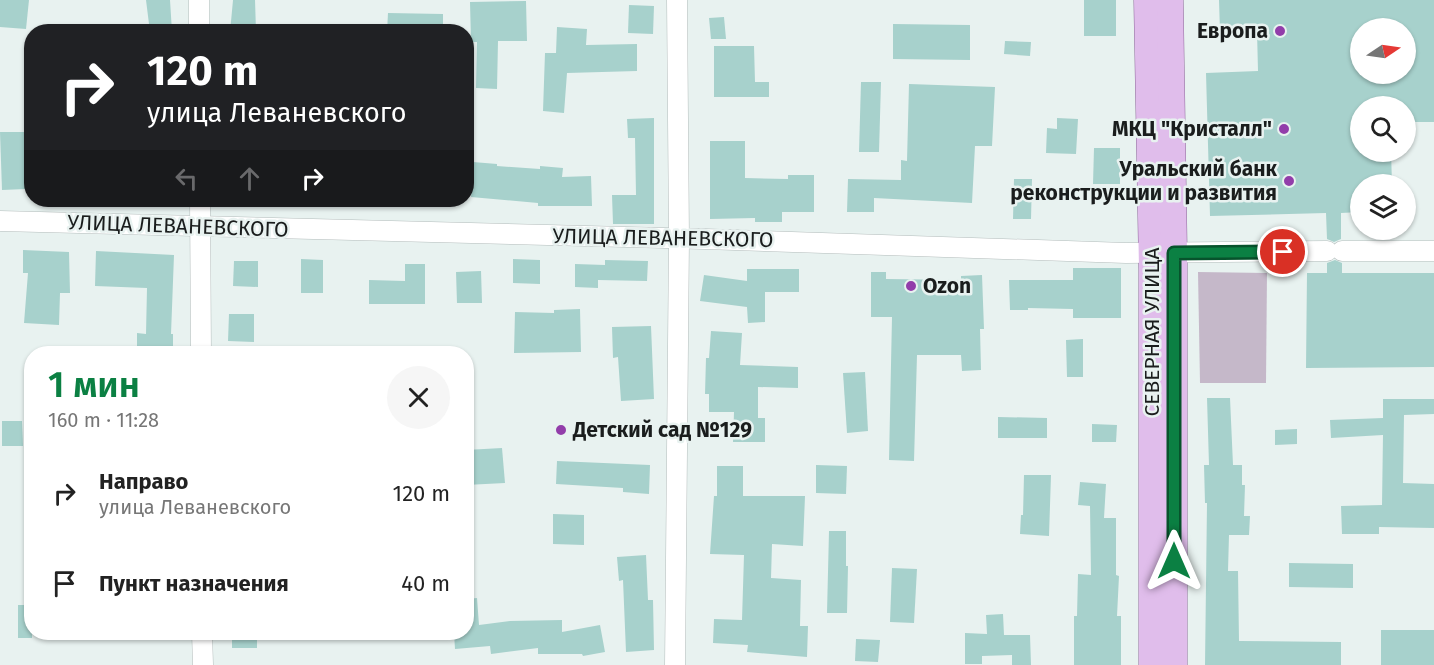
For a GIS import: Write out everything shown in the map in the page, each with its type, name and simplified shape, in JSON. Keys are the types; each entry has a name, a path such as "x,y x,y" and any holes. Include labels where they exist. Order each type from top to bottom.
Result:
{"main road":[{"name":"СЕВЕРНАЯ УЛИЦА","path":"1147,0 1163,253 1174,665"},
{"name":"СЕВЕРНАЯ УЛИЦА","path":"1152,665 1170,0"}],"street":[{"path":"199,0 200,24"},
{"path":"675,665 679,238 677,0"},
{"path":"200,207 201,346"},
{"name":"УЛИЦА ЛЕВАНЕВСКОГО","path":"0,221 1163,253 1434,251"},
{"path":"202,640 203,665"}],"shaded area":[{"path":"1198,272 1267,273 1266,383 1200,383"}],"building":[{"path":"0,0 29,0 24,29 0,27"},
{"path":"146,0 170,0 172,24 149,24"},
{"path":"233,0 255,0 256,24 231,24"},
{"path":"1084,0 1116,0 1116,36 1084,36"},
{"name":"МКЦ \"Кристалл\"","path":"1219,0 1434,0 1434,122 1416,122 1416,96 1350,96 1350,162 1391,162 1392,174 1350,174 1350,213 1341,213 1341,239 1334,242 1327,239 1326,213 1210,216 1206,73 1258,71 1257,31 1220,32"},
{"path":"526,1 527,41 498,41 497,89 476,88 477,42 474,42 474,24 471,24 470,2"},
{"path":"629,5 654,6 653,34 628,33"},
{"path":"388,13 443,14 443,24 387,24"},
{"path":"724,17 726,39 711,39 709,18"},
{"path":"893,24 970,25 970,60 893,59"},
{"path":"557,27 587,29 586,45 637,44 637,71 567,73 564,113 543,111 545,53 556,53"},
{"path":"1005,41 1031,42 1030,56 1004,54"},
{"path":"714,46 754,46 755,82 769,82 769,97 714,97"},
{"path":"861,82 881,82 879,152 859,152"},
{"path":"909,84 995,87 992,146 975,146 972,203 874,198 874,212 847,212 848,179 901,180 901,160 907,161"},
{"path":"654,118 654,224 613,224 612,195 636,195 635,138 628,138 627,119"},
{"path":"1057,118 1078,119 1076,154 1046,153 1047,128 1057,129"},
{"path":"0,132 24,132 24,189 2,190"},
{"path":"710,141 745,141 745,178 788,179 788,175 814,175 814,212 782,212 782,222 755,222 755,218 710,219"},
{"path":"1094,148 1120,148 1120,184 1093,184"},
{"path":"474,162 540,169 540,166 563,168 562,177 591,176 592,206 538,206 538,203 474,197"},
{"path":"1014,179 1032,179 1031,219 1013,219"},
{"path":"23,250 69,252 70,293 60,293 59,325 24,323 28,273 23,273"},
{"path":"96,251 174,255 171,334 173,334 173,346 137,346 137,333 146,334 147,288 95,286"},
{"path":"301,259 323,260 323,293 301,293"},
{"path":"513,259 540,260 540,284 513,283"},
{"path":"605,260 648,261 647,281 598,280 598,288 575,287 575,264 605,265"},
{"path":"1335,260 1342,263 1342,273 1434,273 1434,367 1306,368 1307,273 1327,273 1327,263"},
{"path":"234,261 258,261 258,287 233,286"},
{"path":"405,264 425,264 425,304 369,304 369,280 405,281"},
{"path":"1073,268 1121,268 1121,318 1073,318 1073,309 1010,310 1009,280 1073,280"},
{"path":"747,269 799,269 799,292 765,292 765,322 748,323 747,307 700,301 704,275 747,281"},
{"path":"481,271 482,303 457,303 456,272"},
{"path":"871,272 886,272 886,279 961,280 961,276 982,275 984,329 980,329 981,370 962,371 961,355 917,355 914,461 889,460 892,317 871,317"},
{"path":"580,309 581,352 514,353 515,312 554,313 554,310"},
{"path":"229,314 254,314 254,342 228,341"},
{"path":"651,326 654,399 621,401 618,357 613,358 612,327"},
{"path":"711,331 742,333 740,365 798,367 798,388 758,387 758,418 765,418 765,442 733,442 734,412 709,412 709,394 705,394 706,358 709,358"},
{"path":"1083,339 1083,377 1067,377 1066,340"},
{"path":"865,372 868,431 847,433 843,373"},
{"path":"1207,398 1230,398 1233,465 1242,465 1242,485 1245,485 1244,516 1250,516 1249,535 1229,535 1228,571 1238,571 1239,641 1341,642 1341,665 1205,665 1207,503 1205,503 1204,465 1209,465"},
{"path":"1383,399 1434,399 1434,414 1404,415 1403,483 1434,484 1434,528 1379,527 1379,534 1342,534 1341,506 1382,505 1383,435 1331,438 1330,420 1383,418"},
{"path":"998,417 1047,418 1047,438 998,438"},
{"path":"2,421 22,421 23,446 2,446"},
{"path":"1092,424 1117,425 1116,442 1092,442"},
{"path":"1297,429 1297,444 1275,445 1275,430"},
{"path":"502,448 505,483 474,485 474,450"},
{"path":"557,461 650,465 649,494 623,492 623,488 556,484"},
{"path":"816,465 847,466 846,494 816,493"},
{"path":"717,466 743,466 743,496 805,496 803,546 772,544 771,578 801,580 800,626 808,626 807,657 747,652 748,645 713,643 714,619 742,620 744,555 710,554 714,496 717,496"},
{"path":"1024,475 1051,475 1049,536 1020,534"},
{"path":"1080,482 1106,484 1104,518 1116,518 1116,575 1119,576 1117,616 1121,616 1121,665 1074,665 1074,616 1077,616 1078,574 1091,575 1090,506 1078,505"},
{"path":"553,514 584,515 584,545 553,544"},
{"path":"829,531 846,531 847,613 827,613"},
{"path":"646,555 648,600 653,600 654,650 626,652 623,580 619,581 617,557"},
{"path":"1289,563 1353,564 1353,588 1289,587"},
{"path":"892,568 917,569 914,623 890,622"},
{"path":"474,598 477,598 479,625 510,621 562,620 562,632 600,625 605,652 583,656 582,654 538,654 538,648 491,654 490,646 455,649 454,640 474,640"},
{"path":"18,605 24,605 24,638 18,638"},
{"path":"1003,614 1004,635 1030,635 1031,665 1012,665 1012,655 982,656 982,664 965,664 965,633 987,634 986,615"},
{"path":"1381,630 1434,630 1434,665 1381,665"},
{"path":"856,639 880,640 878,662 855,661"},
{"path":"232,640 257,640 257,648 232,648"}],"place":[{"name":"Европа","path":"1280,31"},
{"name":"МКЦ \"Кристалл\"","path":"1284,129"},
{"name":"Уральский банк реконструкции и развития","path":"1289,181"},
{"name":"Ozon","path":"911,286"},
{"name":"Детский сад №129","path":"561,430"}],"route":[{"path":"1174,561 1174,253 1283,252"}]}
